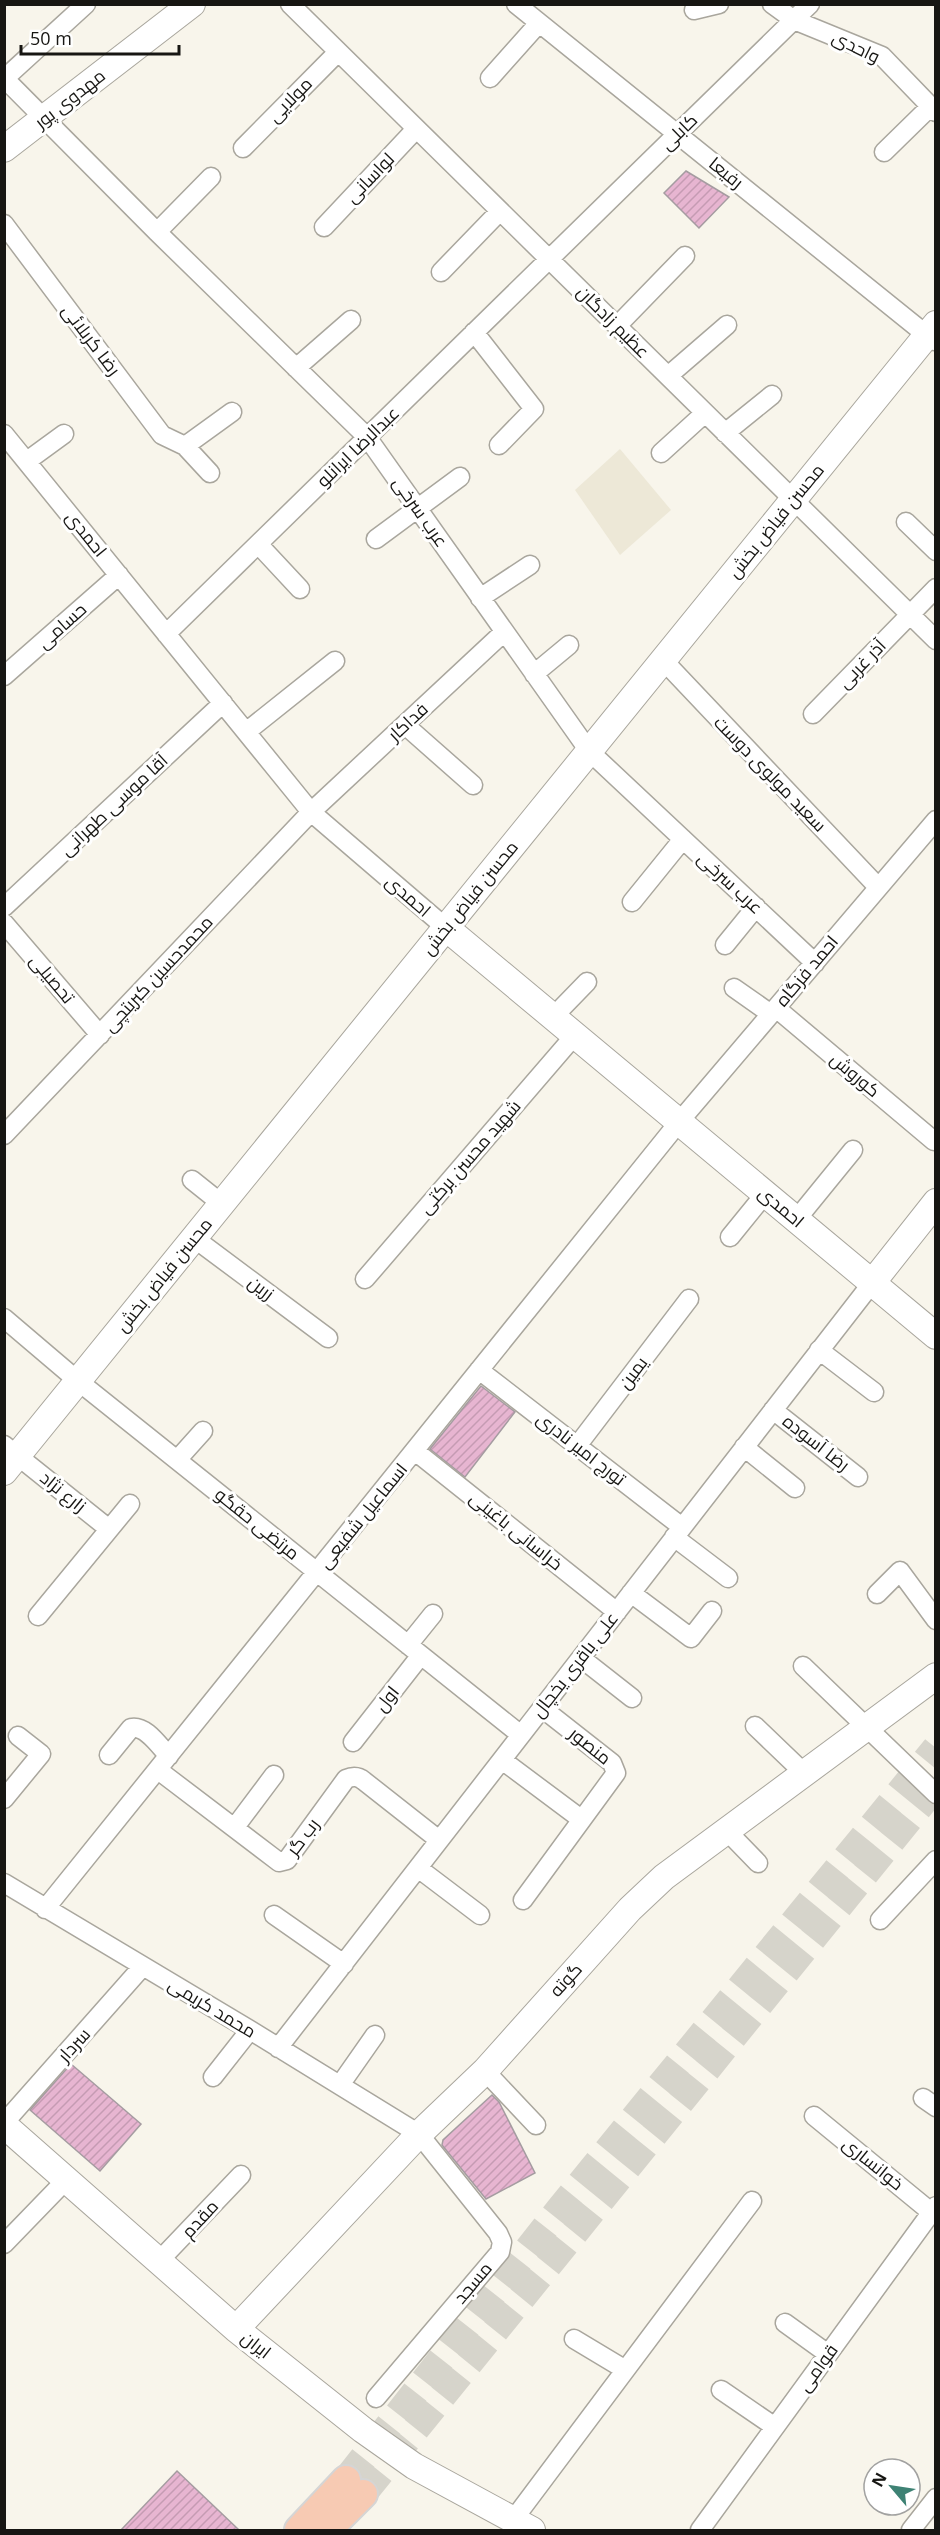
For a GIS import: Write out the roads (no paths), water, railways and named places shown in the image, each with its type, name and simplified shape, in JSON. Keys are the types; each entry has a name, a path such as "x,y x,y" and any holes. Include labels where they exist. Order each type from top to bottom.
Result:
{"main road":[{"path":"299,2530 355,2487 327,2530"}],"street":[{"path":"5,78 86,4"},
{"name":"مهدوی پور","path":"4,149 192,4"},
{"name":"عظیم زادگان","path":"290,4 936,640"},
{"name":"رفیعا","path":"516,4 677,134 933,334"},
{"path":"694,10 719,4"},
{"name":"واحدی","path":"772,4 794,20 882,56 933,109"},
{"name":"کابلی","path":"549,260 810,4"},
{"path":"489,78 539,23"},
{"name":"مولایی","path":"243,148 338,52"},
{"name":"عرب سرخی","path":"5,78 157,232 367,437 589,751 815,963"},
{"path":"884,152 933,109"},
{"name":"لواسانی","path":"324,226 416,129"},
{"path":"157,232 211,177"},
{"path":"441,272 500,211"},
{"name":"رضا کربلائی","path":"4,224 162,435 185,446"},
{"path":"617,326 686,256"},
{"name":"عبدالرضا ایرانلو","path":"166,634 549,260"},
{"path":"296,368 351,320"},
{"path":"668,376 727,325"},
{"path":"474,332 534,410 499,445"},
{"name":"محسن فیاض بخش","path":"9,1457 78,1381 793,500 933,334"},
{"path":"725,433 772,395"},
{"path":"210,473 185,446 232,412"},
{"path":"661,453 705,413"},
{"name":"احمدی","path":"4,434 311,812 445,927 936,1336"},
{"path":"27,461 64,434"},
{"path":"376,539 460,477"},
{"path":"906,522 936,551"},
{"path":"258,544 300,590"},
{"path":"480,598 530,565"},
{"name":"حسامی","path":"4,676 118,575"},
{"name":"آذر غربی","path":"813,714 936,588"},
{"name":"فداکار","path":"311,812 504,632"},
{"path":"534,674 569,645"},
{"name":"سعید مولوی دوست","path":"663,660 879,887"},
{"path":"246,732 334,661"},
{"name":"آقا موسی طهرانی","path":"4,907 223,703"},
{"path":"405,725 472,785"},
{"name":"محمدحسین کبریتچی","path":"4,1136 311,812"},
{"name":"احمد فزگاه","path":"679,1122 936,820"},
{"path":"632,902 683,839"},
{"path":"725,945 756,907"},
{"name":"تحصیلی","path":"4,923 100,1035"},
{"path":"553,1017 587,982"},
{"path":"734,988 773,1011"},
{"name":"کوروش","path":"773,1011 934,1141"},
{"name":"شهید محسن برکتی","path":"365,1279 575,1035"},
{"name":"اسماعیل شفیعی","path":"45,1909 679,1122"},
{"path":"796,1220 853,1150"},
{"path":"192,1180 222,1204"},
{"path":"730,1237 765,1194"},
{"path":"872,1283 936,1202"},
{"name":"زرین","path":"194,1238 328,1338"},
{"name":"علی باقری یخچال","path":"278,2048 872,1283"},
{"name":"یمین","path":"577,1446 689,1299"},
{"name":"مرتضی حقگو","path":"4,1318 78,1381 521,1735"},
{"path":"819,1350 874,1392"},
{"name":"تورج امیر نادری","path":"479,1370 577,1446 728,1578"},
{"name":"رضا آسوده","path":"773,1410 858,1477"},
{"path":"177,1460 203,1431"},
{"path":"744,1447 795,1488"},
{"name":"خراسانی باغینی","path":"415,1451 617,1612"},
{"name":"زارع نژاد","path":"9,1457 109,1529"},
{"path":"39,1616 130,1504"},
{"path":"877,1594 900,1571 936,1620"},
{"path":"631,1593 691,1638 712,1611"},
{"name":"اول","path":"352,1742 414,1650 433,1614"},
{"path":"581,1658 632,1698"},
{"path":"803,1666 868,1726 936,1794"},
{"name":"گوته","path":"236,2329 419,2134 485,2071 630,1909 664,1877 936,1676"},
{"name":"منصور","path":"542,1708 616,1767 616,1773 582,1819"},
{"path":"755,1726 804,1773"},
{"path":"110,1755 131,1728 138,1727 164,1763"},
{"path":"4,1799 40,1754 18,1736"},
{"path":"502,1760 582,1819 523,1900"},
{"name":"رب گر","path":"164,1763 235,1827 279,1862 284,1862 346,1779 358,1777 439,1840"},
{"path":"235,1827 274,1775"},
{"path":"726,1830 758,1863"},
{"path":"879,1920 936,1860"},
{"path":"418,1868 480,1915"},
{"name":"محمد کریمی","path":"4,1883 419,2134"},
{"path":"274,1915 344,1964"},
{"name":"سردار","path":"4,2124 143,1966"},
{"path":"213,2077 250,2030"},
{"path":"340,2085 375,2034"},
{"path":"485,2071 536,2125"},
{"name":"خوانساری","path":"814,2116 933,2209"},
{"name":"ایران","path":"4,2124 236,2329 363,2430 414,2466 523,2525"},
{"name":"مسجد","path":"376,2398 500,2252 502,2242 498,2233 419,2134"},
{"name":"مقدم","path":"158,2262 241,2175"},
{"path":"4,2244 66,2180"},
{"path":"523,2525 624,2369 752,2201"},
{"name":"قوامی","path":"700,2530 933,2209"},
{"path":"785,2323 828,2354"},
{"path":"574,2339 624,2369"},
{"path":"721,2390 775,2427"},
{"path":"922,2524 936,2498"}],"tunnel":[{"path":"346,2480 559,2210 936,1748"},
{"path":"363,2494 936,1786"}]}
